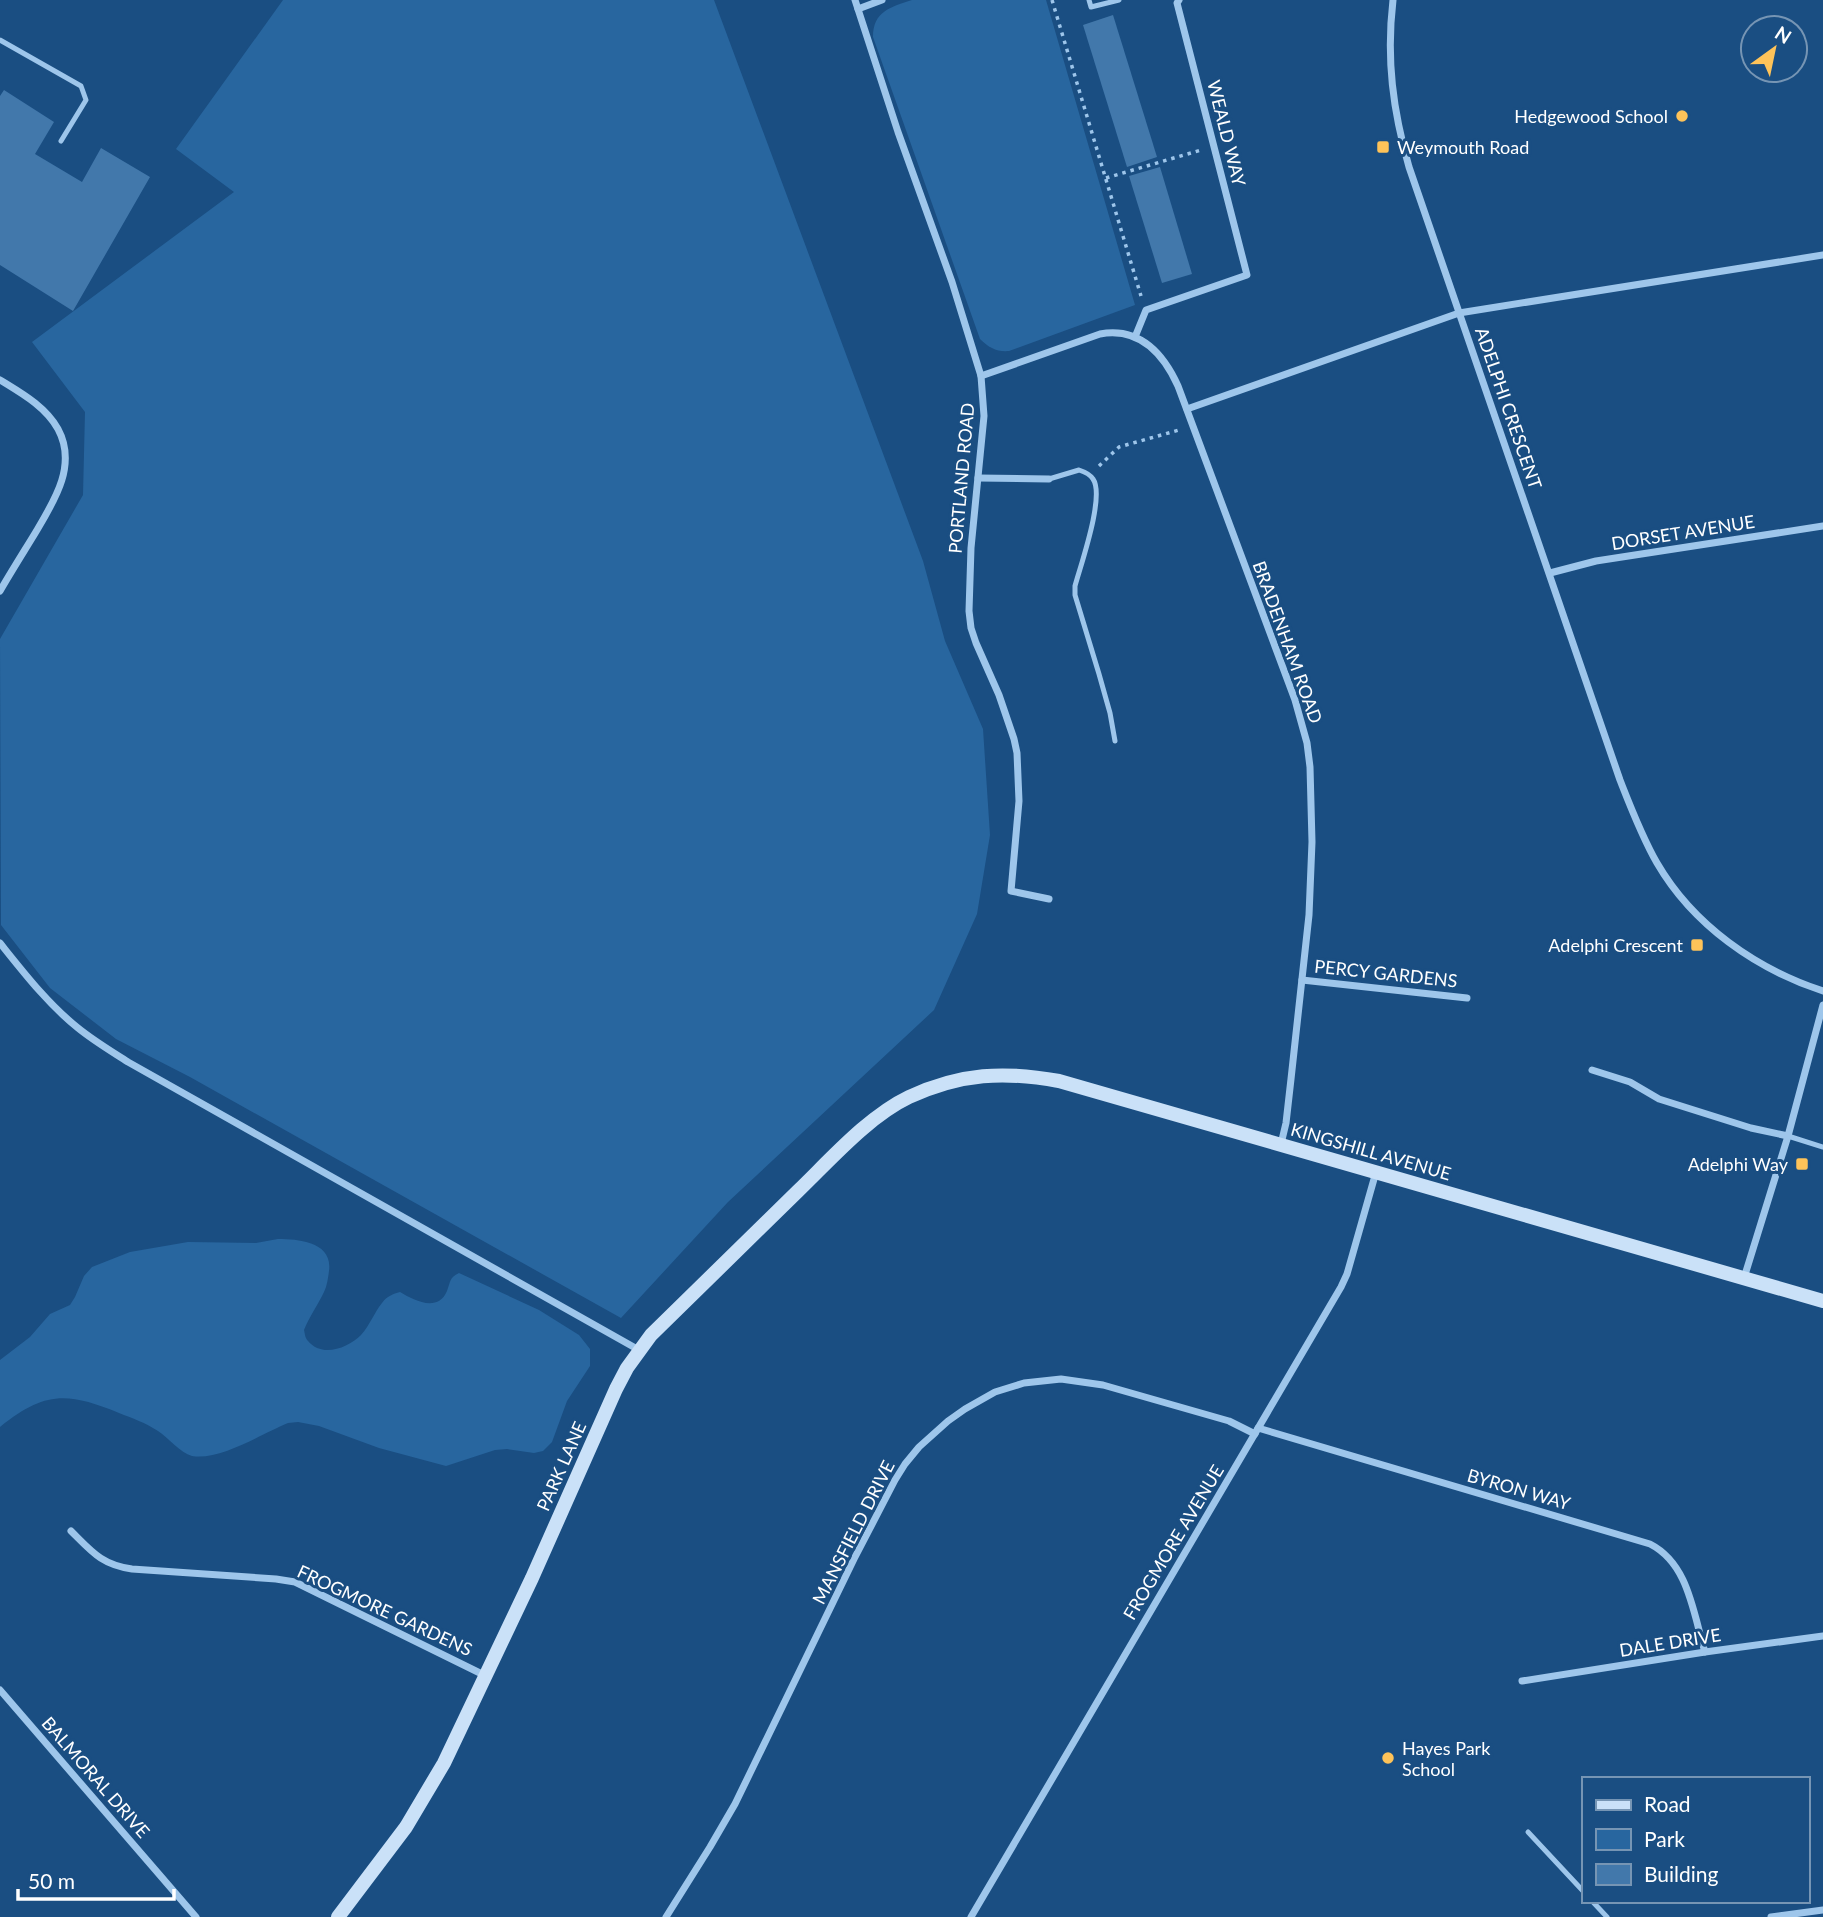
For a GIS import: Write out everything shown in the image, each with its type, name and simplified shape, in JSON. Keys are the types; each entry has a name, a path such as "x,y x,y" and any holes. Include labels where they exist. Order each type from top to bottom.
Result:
{"street":[{"name":"PORTLAND ROAD","path":"855,0 898,132 952,282 981,376 984,416 971,548 971,628 999,695 1017,753 1019,801 1011,891 1049,899"},
{"path":"858,9 882,0"},
{"name":"ADELPHI CRESCENT","path":"1393,0 1390,64 1392,97 1399,134 1422,208 1620,780 1645,839 1668,880 1684,901 1726,941 1781,975 1823,991"},
{"name":"WEALD WAY","path":"1146,310 1247,275 1178,1"},
{"path":"1187,409 1459,313 1823,255"},
{"path":"981,376 1100,334 1118,333 1135,337 1146,310"},
{"name":"BRADENHAM ROAD","path":"1135,337 1166,362 1187,409 1295,700 1307,743 1311,842 1309,915 1289,1101 1281,1145"},
{"path":"0,380 36,403 49,417 63,440 66,456 65,470 54,502 0,591"},
{"path":"978,478 1049,479"},
{"name":"DORSET AVENUE","path":"1550,573 1596,561 1823,526"},
{"path":"0,943 60,1012 79,1029 128,1062 639,1350"},
{"name":"PERCY GARDENS","path":"1302,980 1467,998"},
{"path":"1744,1278 1788,1136 1823,1005"},
{"path":"1592,1070 1630,1082 1659,1100 1751,1128 1788,1136"},
{"name":"KINGSHILL AVENUE","path":"907,1098 936,1086 967,1078 1008,1074 1059,1081 1823,1301"},
{"name":"PARK LANE","path":"338,1917 379,1865 425,1797 444,1763 487,1676 616,1389 639,1350 651,1335 847,1143 907,1098"},
{"name":"FROGMORE AVENUE","path":"971,1917 1341,1287 1376,1172"},
{"name":"MANSFIELD DRIVE","path":"666,1917 735,1804 890,1489 913,1454 948,1421 995,1392 1024,1383 1061,1379 1103,1385 1256,1431"},
{"name":"BYRON WAY","path":"1256,1431 1640,1540 1658,1548 1681,1572 1705,1652"},
{"name":"FROGMORE GARDENS","path":"71,1531 99,1558 113,1566 295,1582 487,1676"},
{"name":"DALE DRIVE","path":"1522,1681 1823,1636"},
{"name":"BALMORAL DRIVE","path":"0,1690 196,1917"},
{"path":"1771,1917 1823,1910"}],"lane":[{"path":"1089,0 1091,7 1119,0"},
{"path":"1168,0 1178,1"},
{"path":"0,40 81,86 86,100 61,141"},
{"path":"1049,479 1079,470 1094,479 1097,495 1093,521 1075,586 1075,595 1099,674 1115,740"},
{"path":"1788,1136 1823,1147"},
{"path":"1528,1832 1582,1890"},
{"path":"1594,1903 1606,1917"}],"path":[{"path":"1052,0 1146,310"},
{"path":"1106,178 1214,146"},
{"path":"1090,475 1119,447 1193,427"}],"green space":[{"path":"283,0 714,0 923,561 945,641 983,729 990,835 977,914 934,1010 728,1202 621,1318 190,1077 116,1039 50,988 1,925 0,639 83,495 85,412 32,342 234,192 176,149"},
{"path":"912,0 1046,0 1135,305 1009,351 993,349 980,339 873,37 876,21 885,11"},
{"path":"278,1239 313,1244 326,1254 329,1261 325,1290 304,1330 308,1341 320,1349 335,1349 356,1340 384,1301 400,1292 425,1303 438,1302 443,1298 452,1278 459,1273 539,1310 579,1335 590,1349 590,1366 567,1401 552,1442 543,1451 534,1453 495,1450 446,1466 379,1448 319,1426 298,1422 288,1423 228,1450 192,1456 144,1423 101,1406 70,1399 44,1401 16,1415 0,1427 0,1360 30,1337 50,1314 70,1305 84,1276 92,1267 130,1252 188,1242 256,1243"}],"building":[{"path":"1113,15 1157,157 1127,167 1083,25"},
{"path":"4,90 54,122 35,154 82,182 101,148 150,177 73,311 0,265 0,96"},
{"path":"1160,167 1192,274 1162,283 1129,176"}],"place":[{"name":"Hedgewood School","path":"1682,116"},
{"name":"Weymouth Road","path":"1383,147"},
{"name":"Adelphi Crescent","path":"1697,945"},
{"name":"Adelphi Way","path":"1802,1164"},
{"name":"Hayes Park School","path":"1388,1758"}]}
